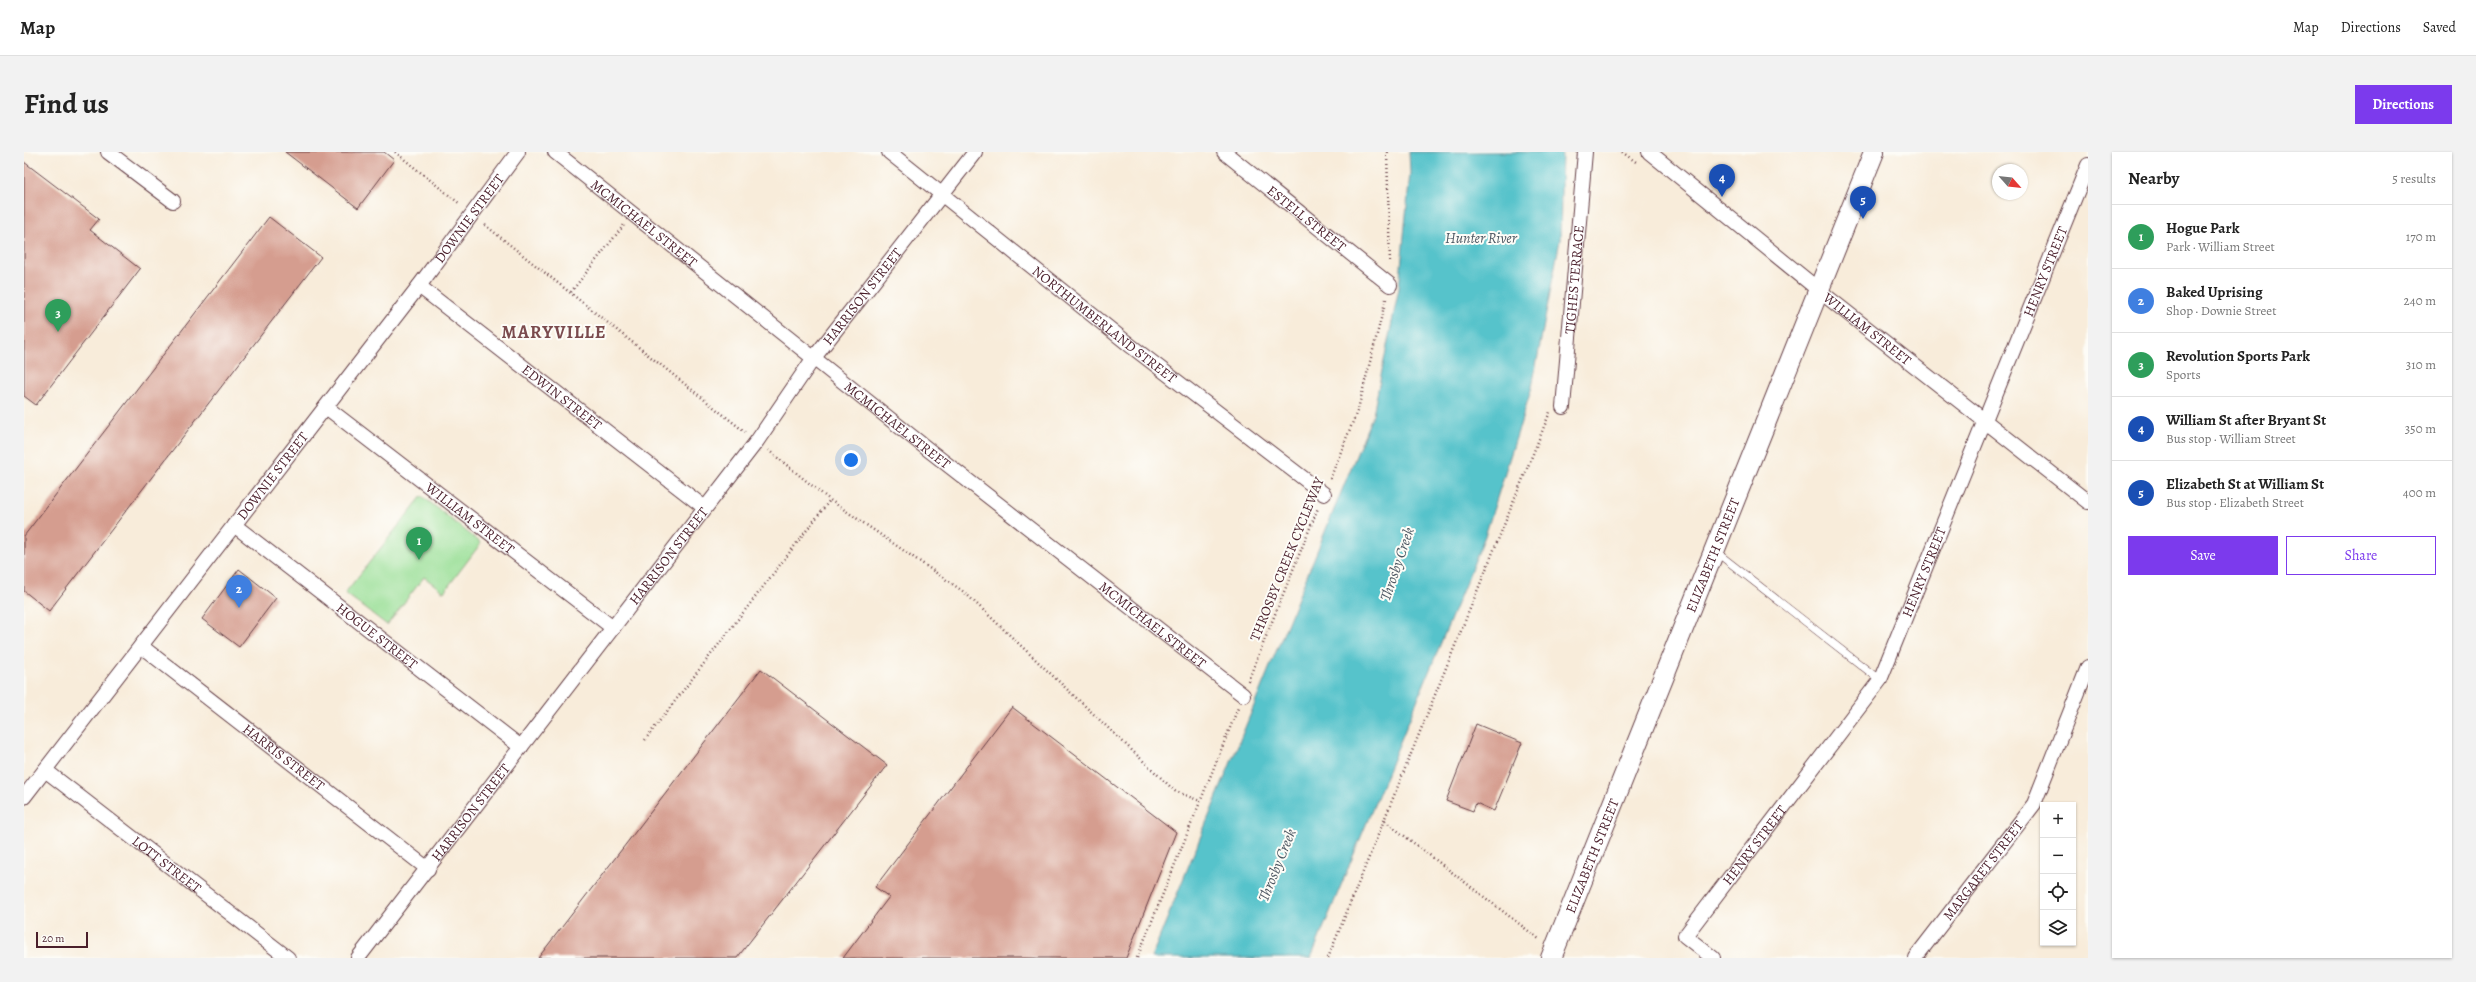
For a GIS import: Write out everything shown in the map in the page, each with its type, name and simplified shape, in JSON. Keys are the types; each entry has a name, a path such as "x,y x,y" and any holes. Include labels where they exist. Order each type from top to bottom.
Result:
{"main road":[{"name":"ELIZABETH STREET","path":"1547,950 1713,549 1874,152"}],"street":[{"path":"108,152 173,201"},
{"name":"DOWNIE STREET","path":"24,797 419,286 518,152"},
{"name":"MCMICHAEL STREET","path":"555,152 813,359 1243,695"},
{"name":"NORTHUMBERLAND STREET","path":"888,152 1131,346 1324,494"},
{"name":"HARRISON STREET","path":"358,958 757,441 813,359 975,152"},
{"name":"ESTELL STREET","path":"1224,152 1390,285"},
{"name":"TIGHES TERRACE","path":"1564,402 1585,152"},
{"name":"WILLIAM STREET","path":"1653,153 1818,290 2088,502"},
{"name":"HENRY STREET","path":"1713,958 1685,936 1880,680 1983,420 2088,165"},
{"name":"EDWIN STREET","path":"419,286 705,508"},
{"name":"WILLIAM STREET","path":"326,407 614,628"},
{"name":"HOGUE STREET","path":"234,525 521,747"},
{"name":"HARRIS STREET","path":"141,646 428,869"},
{"name":"MARGARET STREET","path":"1915,958 2034,804 2088,667"},
{"name":"LOTT STREET","path":"45,770 288,958"}],"lane":[{"path":"1713,549 1880,680"}],"path":[{"path":"395,152 465,209"},
{"name":"THROSBY CREEK CYCLEWAY","path":"1137,958 1358,409 1390,285 1387,152"},
{"path":"571,292 633,215"},
{"path":"485,225 571,292 830,500 964,592 1175,791 1200,801"},
{"path":"1328,958 1550,412 1564,402"},
{"path":"645,740 830,500"},
{"path":"1384,820 1547,950"}],"green space":[{"path":"422,496 481,543 444,592 424,577 387,625 345,593"}],"water":[{"name":"Hunter River","path":"1409,152 1562,152 1560,240 1532,387 1485,536 1311,958 1151,958 1373,414 1399,288 1410,173"}],"building":[{"path":"285,152 384,152 394,160 358,208"},
{"path":"24,162 99,219 90,230 140,269 36,405 24,396"},
{"path":"269,217 321,257 49,611 24,591 24,536"},
{"path":"239,569 276,598 239,647 202,619"},
{"path":"761,669 887,765 737,958 538,958"},
{"path":"1012,707 1176,832 1126,958 843,958 889,897 875,887"},
{"path":"1476,724 1522,743 1494,811 1476,803 1473,811 1446,801"}],"place":[{"name":"William St after Bryant St","path":"1722,197"},
{"name":"Elizabeth St at William St","path":"1863,219"},
{"name":"Revolution Sports Park","path":"58,332"},
{"name":"Hogue Park","path":"419,560"},
{"name":"Baked Uprising","path":"239,608"}],"district":[{"name":"MARYVILLE","path":"554,332"}],"water label":[{"name":"Throsby Creek","path":"1397,564"},
{"name":"Throsby Creek","path":"1277,865"}]}
